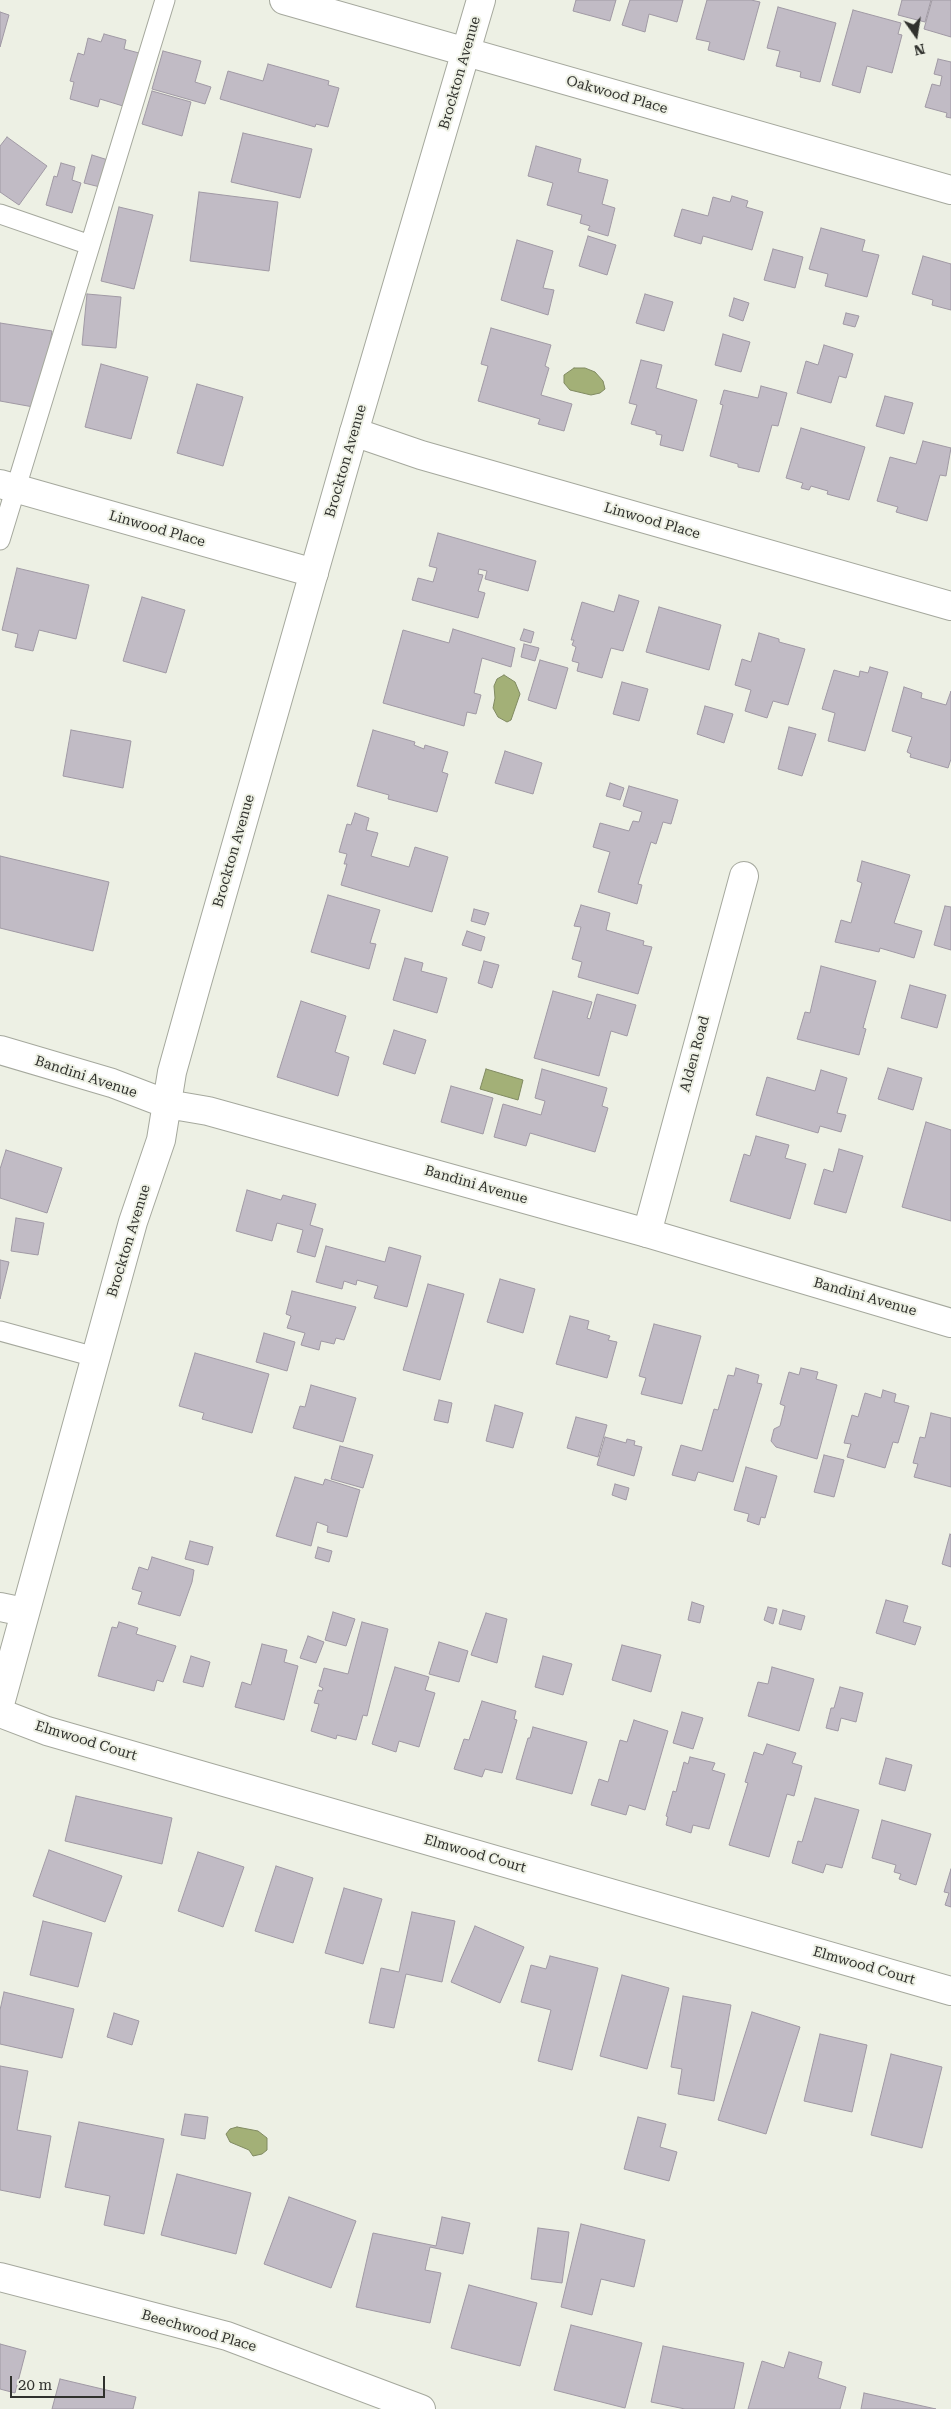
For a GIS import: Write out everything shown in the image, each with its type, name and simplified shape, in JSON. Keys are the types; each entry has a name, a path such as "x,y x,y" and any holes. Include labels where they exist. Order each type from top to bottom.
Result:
{"street":[{"name":"Oakwood Place","path":"284,0 951,190"},
{"name":"Brockton Avenue","path":"0,1704 12,1610 95,1357 133,1222 161,1140 172,1072 196,986 354,432 467,53 481,0"},
{"name":"Linwood Place","path":"354,432 421,455 951,606"},
{"name":"Linwood Place","path":"8,486 314,573"},
{"name":"Alden Road","path":"647,1233 744,876"},
{"name":"Bandini Avenue","path":"0,1050 112,1083 167,1104 208,1111 647,1233 951,1323"},
{"name":"Elmwood Court","path":"0,1713 47,1731 951,1991"},
{"name":"Beechwood Place","path":"0,2277 227,2336 421,2409"}],"lane":[{"path":"0,540 8,486 90,245 165,0"},
{"path":"0,214 90,245"},
{"path":"0,1331 95,1357"}],"shaded area":[{"path":"574,368 585,368 595,372 603,381 605,389 600,393 591,395 570,390 564,383 564,375"},
{"path":"504,675 515,682 520,694 511,720 507,722 498,717 493,708 495,698 494,686 497,679"},
{"path":"486,1069 523,1080 518,1100 480,1089"},
{"path":"237,2127 258,2131 267,2138 267,2150 262,2154 253,2156 249,2150 230,2142 226,2134 230,2129"}],"building":[{"path":"576,0 616,0 610,21 573,11"},
{"path":"630,0 683,0 677,22 649,14 645,32 622,25"},
{"path":"707,0 751,0 760,2 744,60 708,50 710,42 696,39"},
{"path":"902,0 931,0 925,22 898,15"},
{"path":"932,0 951,0 951,37 924,29"},
{"path":"778,7 836,23 820,82 800,77 801,72 776,66 780,51 767,48"},
{"path":"853,10 901,23 898,34 902,35 892,73 867,66 860,93 832,85"},
{"path":"0,12 9,15 0,47"},
{"path":"104,34 126,40 124,49 139,53 123,106 100,99 98,107 70,99 74,82 70,81 78,53 84,55 88,38 101,42"},
{"path":"163,51 201,61 195,82 211,87 205,104 152,89"},
{"path":"938,59 951,62 951,118 946,117 947,113 925,107 932,84 940,86 942,76 934,74"},
{"path":"268,64 329,81 328,85 339,88 328,127 316,124 315,127 220,99 228,71 263,81"},
{"path":"152,91 191,102 182,136 142,124"},
{"path":"243,133 312,149 300,198 231,182"},
{"path":"7,137 47,166 19,205 0,192 0,146"},
{"path":"536,146 581,159 578,172 608,180 602,204 615,208 608,236 588,230 590,226 580,223 582,215 547,205 553,183 528,176"},
{"path":"92,155 108,160 100,187 84,183"},
{"path":"61,163 75,167 72,180 81,183 72,213 46,205 54,176 57,177"},
{"path":"199,192 278,202 269,271 190,261"},
{"path":"732,196 748,201 746,207 763,212 752,250 703,236 701,244 674,236 682,209 708,216 713,197 730,202"},
{"path":"119,207 153,215 134,289 101,281"},
{"path":"821,228 865,240 862,251 879,255 867,297 825,286 828,274 809,269"},
{"path":"588,236 616,245 607,275 579,266"},
{"path":"517,240 553,251 543,288 554,290 548,315 501,300"},
{"path":"773,249 803,257 795,288 764,280"},
{"path":"923,256 951,264 951,310 932,305 933,300 912,294"},
{"path":"87,294 121,297 116,348 82,345"},
{"path":"645,294 673,302 664,331 636,323"},
{"path":"734,298 749,303 743,321 729,316"},
{"path":"846,313 859,316 855,327 843,324"},
{"path":"0,323 52,331 39,408 0,401"},
{"path":"491,328 551,345 545,366 549,368 541,395 572,404 564,431 538,424 540,419 478,401 488,366 481,364"},
{"path":"723,334 750,342 741,372 715,365"},
{"path":"824,345 853,354 846,378 839,376 831,403 797,393 806,361 818,365"},
{"path":"641,360 662,365 656,388 697,400 683,451 660,445 662,435 656,434 656,431 631,424 637,405 629,403"},
{"path":"101,364 148,377 131,439 85,427"},
{"path":"197,384 243,397 223,466 177,453"},
{"path":"761,386 787,393 778,426 772,425 759,472 738,467 738,464 710,456 723,405 720,404 724,390 758,398"},
{"path":"885,396 913,403 904,434 876,426"},
{"path":"801,428 865,447 849,500 827,494 828,491 811,486 809,490 801,488 803,483 786,478"},
{"path":"923,441 951,448 946,476 940,475 927,521 896,512 898,507 877,501 890,457 916,464"},
{"path":"438,533 536,561 528,591 485,579 487,571 479,569 478,574 483,575 478,591 485,593 478,618 412,600 418,578 433,582 437,568 429,566"},
{"path":"17,568 89,585 76,639 39,630 33,651 15,647 18,634 2,630"},
{"path":"619,595 639,601 623,651 611,648 602,678 577,671 579,663 572,661 576,647 572,645 574,640 571,640 582,602 614,612"},
{"path":"142,597 185,610 166,673 123,661"},
{"path":"659,607 721,625 709,670 646,652"},
{"path":"453,629 515,648 511,667 482,658 474,693 481,695 476,714 467,712 464,726 383,703 403,630 449,643"},
{"path":"524,629 534,632 531,643 520,640"},
{"path":"759,633 779,639 779,642 805,649 788,705 773,701 767,718 745,711 751,690 735,685 742,659 751,662"},
{"path":"524,644 539,648 535,661 521,657"},
{"path":"540,660 568,668 556,709 528,700"},
{"path":"870,667 888,672 865,751 828,741 835,713 822,709 834,670 859,677 860,671 868,673"},
{"path":"622,682 648,689 639,721 613,714"},
{"path":"904,687 922,693 921,698 946,705 951,691 951,759 948,768 910,757 911,754 907,752 912,737 892,731"},
{"path":"705,706 733,714 724,743 697,734"},
{"path":"789,727 816,734 802,776 778,769"},
{"path":"71,730 131,741 123,788 63,776"},
{"path":"373,730 415,742 414,745 424,749 425,745 448,752 442,772 448,774 437,812 388,799 389,795 357,786"},
{"path":"505,751 542,763 533,794 495,783"},
{"path":"610,783 624,788 620,800 606,796"},
{"path":"629,786 678,800 671,824 663,822 656,844 651,842 638,884 642,885 637,904 598,892 610,852 593,847 600,823 629,831 633,821 639,822 642,812 623,806"},
{"path":"355,813 369,818 366,830 378,833 371,856 409,867 415,847 448,857 432,912 341,885 347,864 344,864 347,854 339,852 347,824 351,825"},
{"path":"0,856 109,882 93,951 0,928"},
{"path":"862,861 910,875 894,923 922,931 914,958 880,948 879,952 835,942 841,920 851,923 862,883 857,881"},
{"path":"328,895 380,910 370,943 376,944 369,969 311,952"},
{"path":"581,905 610,913 606,930 644,941 643,945 652,947 638,994 578,977 582,962 572,959 581,927 574,926"},
{"path":"945,906 951,907 951,950 934,945"},
{"path":"474,909 489,913 485,925 471,921"},
{"path":"467,931 485,937 481,951 462,945"},
{"path":"405,958 423,963 421,971 447,978 437,1013 393,1000"},
{"path":"484,961 499,965 492,988 478,983"},
{"path":"821,966 876,981 863,1028 866,1029 859,1055 797,1039 805,1012 810,1013"},
{"path":"910,985 946,995 937,1028 901,1018"},
{"path":"553,991 592,1002 587,1018 590,1019 597,994 636,1005 627,1036 611,1031 599,1076 534,1058"},
{"path":"301,1001 346,1016 335,1052 349,1057 338,1096 277,1077"},
{"path":"394,1030 426,1040 415,1074 383,1064"},
{"path":"888,1068 922,1078 913,1110 878,1099"},
{"path":"542,1069 607,1088 602,1106 608,1108 595,1152 530,1133 526,1146 494,1137 503,1104 541,1115 545,1101 535,1098"},
{"path":"821,1070 847,1078 837,1113 846,1115 841,1132 820,1126 818,1133 756,1115 767,1077 815,1091"},
{"path":"451,1086 493,1098 483,1134 441,1122"},
{"path":"926,1122 951,1130 951,1221 902,1207"},
{"path":"756,1136 789,1145 785,1158 806,1164 790,1219 730,1201 744,1154 750,1156"},
{"path":"839,1149 863,1156 846,1213 814,1204 824,1169 833,1172"},
{"path":"6,1150 62,1168 47,1213 0,1198 0,1169"},
{"path":"247,1190 281,1200 283,1195 316,1204 310,1225 323,1229 315,1257 297,1252 303,1230 277,1223 272,1241 236,1231"},
{"path":"16,1218 44,1223 38,1255 11,1251"},
{"path":"326,1246 385,1262 389,1247 421,1256 407,1307 374,1298 378,1286 357,1280 356,1285 344,1281 342,1289 316,1282"},
{"path":"0,1260 9,1262 0,1299"},
{"path":"500,1279 535,1289 523,1333 487,1322"},
{"path":"428,1284 464,1294 440,1380 403,1370"},
{"path":"292,1291 356,1307 344,1340 336,1338 334,1344 321,1341 319,1350 301,1345 305,1333 287,1328 291,1316 286,1314"},
{"path":"570,1316 589,1321 587,1329 610,1336 608,1340 617,1342 607,1378 556,1364"},
{"path":"654,1324 701,1336 682,1404 641,1394 646,1378 639,1376"},
{"path":"264,1333 295,1342 287,1371 256,1362"},
{"path":"195,1353 269,1374 252,1433 202,1419 204,1413 179,1406"},
{"path":"736,1368 759,1375 757,1383 762,1384 733,1482 698,1472 695,1481 672,1475 681,1445 702,1451 714,1409 718,1410 728,1375 734,1376"},
{"path":"801,1368 818,1372 816,1379 837,1385 817,1459 776,1447 771,1441 774,1429 780,1426 785,1406 780,1404 789,1372 799,1375"},
{"path":"311,1385 356,1398 343,1442 293,1428 300,1406 305,1407"},
{"path":"883,1390 896,1394 894,1402 909,1406 898,1443 893,1442 885,1468 847,1457 851,1444 844,1443 852,1415 858,1417 865,1393 881,1398"},
{"path":"439,1400 452,1403 448,1423 434,1420"},
{"path":"495,1405 523,1413 513,1448 486,1441"},
{"path":"931,1413 951,1418 951,1487 914,1477 918,1464 913,1463 920,1437 925,1438"},
{"path":"576,1417 607,1425 598,1457 567,1448"},
{"path":"605,1437 626,1443 627,1439 635,1441 634,1445 642,1447 634,1476 597,1465"},
{"path":"340,1446 373,1455 363,1488 331,1479"},
{"path":"824,1455 844,1460 834,1497 814,1492"},
{"path":"746,1467 777,1476 765,1518 761,1517 759,1525 747,1521 749,1514 734,1510"},
{"path":"295,1477 323,1485 325,1479 360,1490 347,1537 327,1532 328,1526 317,1522 311,1546 276,1536"},
{"path":"615,1484 629,1488 626,1500 612,1495"},
{"path":"951,1535 951,1567 942,1564"},
{"path":"190,1541 213,1547 208,1565 185,1559"},
{"path":"318,1547 332,1551 329,1562 315,1558"},
{"path":"152,1557 194,1570 192,1582 180,1616 138,1604 142,1592 132,1589 139,1567 148,1570"},
{"path":"886,1600 908,1606 903,1622 921,1627 915,1645 876,1633"},
{"path":"692,1602 704,1606 700,1623 688,1620"},
{"path":"768,1607 777,1609 773,1624 764,1620"},
{"path":"783,1610 805,1616 801,1630 779,1624"},
{"path":"333,1612 355,1619 346,1646 325,1640"},
{"path":"486,1613 507,1619 497,1663 471,1655"},
{"path":"119,1622 138,1628 136,1634 176,1646 163,1682 157,1680 154,1691 98,1676 112,1627 117,1628"},
{"path":"362,1622 388,1629 367,1716 363,1715 356,1740 337,1735 336,1739 311,1731 319,1704 314,1703 318,1690 322,1691 323,1688 319,1686 324,1668 348,1674"},
{"path":"308,1636 324,1642 316,1663 300,1658"},
{"path":"439,1642 468,1651 459,1682 429,1674"},
{"path":"262,1644 287,1650 284,1662 298,1666 284,1720 235,1707 242,1682 251,1685"},
{"path":"622,1645 661,1655 651,1692 612,1680"},
{"path":"191,1656 210,1662 203,1687 183,1682"},
{"path":"543,1656 572,1664 563,1695 535,1687"},
{"path":"395,1667 429,1677 425,1690 435,1693 419,1747 399,1741 396,1752 372,1744"},
{"path":"772,1667 814,1679 799,1731 748,1716 758,1682 768,1684"},
{"path":"840,1687 863,1693 856,1722 841,1718 838,1731 826,1728 831,1708 834,1708"},
{"path":"482,1701 516,1711 514,1719 517,1720 502,1773 485,1769 482,1777 454,1769 464,1739 469,1740"},
{"path":"682,1712 703,1718 693,1749 673,1743"},
{"path":"634,1720 668,1731 645,1810 629,1805 626,1815 591,1805 599,1779 608,1782 620,1740 627,1742"},
{"path":"533,1727 587,1742 572,1794 516,1779"},
{"path":"767,1744 796,1753 792,1763 802,1766 794,1796 787,1794 769,1857 729,1845 748,1783 745,1782 754,1752 763,1755"},
{"path":"690,1757 715,1763 712,1770 725,1774 709,1829 693,1825 691,1833 666,1825 668,1817 666,1816 673,1791 676,1792 684,1762 688,1764"},
{"path":"886,1758 912,1765 905,1791 879,1784"},
{"path":"76,1796 172,1818 162,1864 65,1841"},
{"path":"815,1798 859,1810 842,1868 826,1864 823,1873 792,1863 798,1841 802,1842"},
{"path":"882,1820 931,1834 916,1885 899,1879 901,1874 894,1872 896,1865 872,1858"},
{"path":"49,1850 122,1876 105,1922 33,1896"},
{"path":"198,1852 244,1867 223,1927 178,1911"},
{"path":"276,1866 313,1878 293,1943 255,1931"},
{"path":"951,1869 951,1907 945,1905 949,1893 944,1892"},
{"path":"344,1888 382,1899 363,1964 325,1953"},
{"path":"412,1912 455,1921 442,1982 406,1974 394,2028 369,2023 381,1968 399,1972"},
{"path":"43,1921 92,1933 78,1987 30,1975"},
{"path":"475,1926 524,1947 500,2003 451,1982"},
{"path":"550,1956 598,1968 572,2070 538,2061 551,2010 521,2002 531,1965 546,1969"},
{"path":"622,1975 669,1988 647,2069 600,2056"},
{"path":"4,1992 74,2009 62,2058 0,2044 0,2010"},
{"path":"683,1996 731,2005 714,2101 678,2094 682,2069 671,2067"},
{"path":"752,2012 800,2027 766,2134 718,2120"},
{"path":"114,2013 139,2021 132,2045 107,2037"},
{"path":"820,2034 867,2045 852,2112 804,2101"},
{"path":"891,2054 942,2067 922,2148 871,2135"},
{"path":"0,2066 28,2071 17,2130 51,2136 40,2198 0,2190"},
{"path":"185,2114 208,2117 205,2139 181,2135"},
{"path":"638,2117 666,2124 660,2147 677,2152 669,2181 624,2169"},
{"path":"79,2122 164,2139 144,2234 104,2225 110,2196 65,2187"},
{"path":"177,2174 251,2193 236,2254 161,2235"},
{"path":"289,2197 356,2221 331,2288 264,2264"},
{"path":"442,2217 470,2223 463,2254 430,2247 425,2270 441,2273 430,2323 356,2307 373,2233 436,2246"},
{"path":"581,2224 645,2240 634,2287 601,2279 592,2315 561,2307"},
{"path":"538,2228 569,2232 562,2283 531,2279"},
{"path":"469,2285 537,2303 520,2366 451,2348"},
{"path":"571,2325 642,2343 625,2408 554,2390"},
{"path":"0,2344 26,2351 15,2393 0,2389"},
{"path":"663,2346 744,2363 734,2409 685,2409 651,2402"},
{"path":"789,2352 822,2362 818,2378 846,2387 840,2409 748,2409 762,2361 784,2368"},
{"path":"60,2379 136,2397 133,2409 52,2409"},
{"path":"864,2393 936,2409 861,2409"}]}
